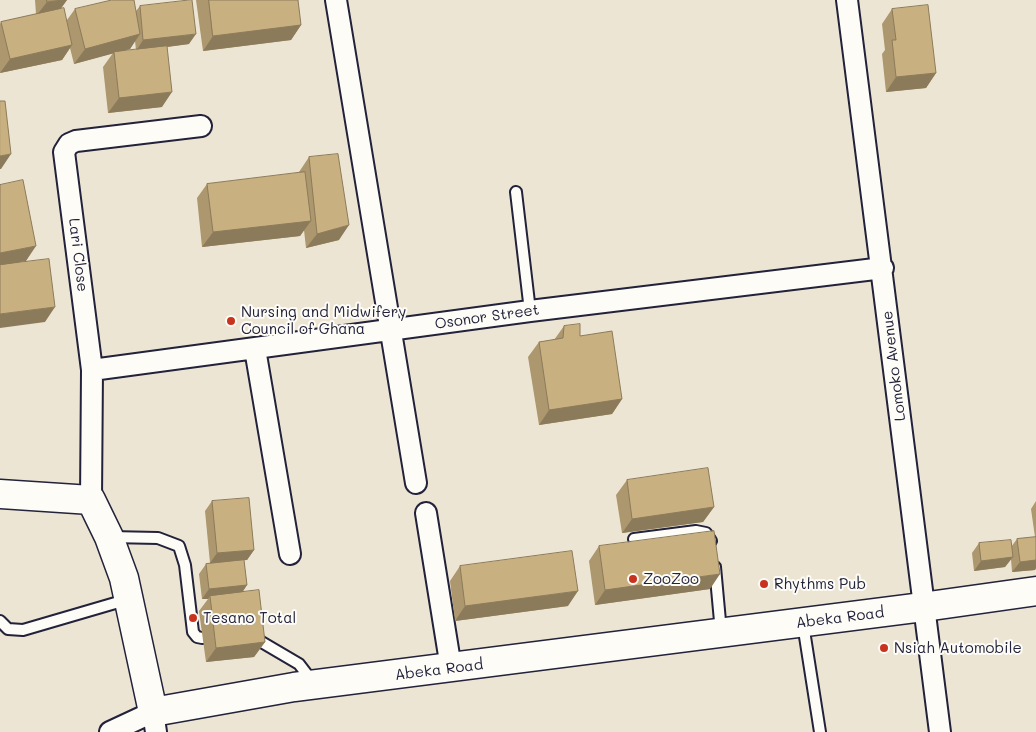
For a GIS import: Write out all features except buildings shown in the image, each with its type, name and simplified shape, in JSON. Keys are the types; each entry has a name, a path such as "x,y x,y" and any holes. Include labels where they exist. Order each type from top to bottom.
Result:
{"street":[{"path":"336,0 416,483"},
{"name":"Lomoko Avenue","path":"848,0 940,732"},
{"name":"Lari Close","path":"91,500 92,370 64,152 69,144 76,141 201,126"},
{"name":"Osonor Street","path":"92,370 530,311 882,268"},
{"path":"255,349 290,554"},
{"path":"0,494 91,500 109,537 130,599 154,722 110,732"},
{"path":"426,513 451,668"},
{"name":"Abeka Road","path":"154,722 294,687 316,686 721,634 1036,591"}],"lane":[{"path":"516,192 530,311"},
{"path":"634,539 696,531 706,533 711,538 721,634"},
{"path":"109,537 158,538 179,546 185,565 193,632 197,637 202,638"},
{"path":"0,621 8,629 23,630 130,599"},
{"path":"803,623 820,732"},
{"path":"252,636 299,664 316,686"}],"place":[{"name":"Nursing and Midwifery Council of Ghana","path":"231,321"},
{"name":"ZooZoo","path":"633,579"},
{"name":"Rhythms Pub","path":"764,584"},
{"name":"Tesano Total","path":"193,618"},
{"name":"Nsiah Automobile","path":"884,648"}]}
